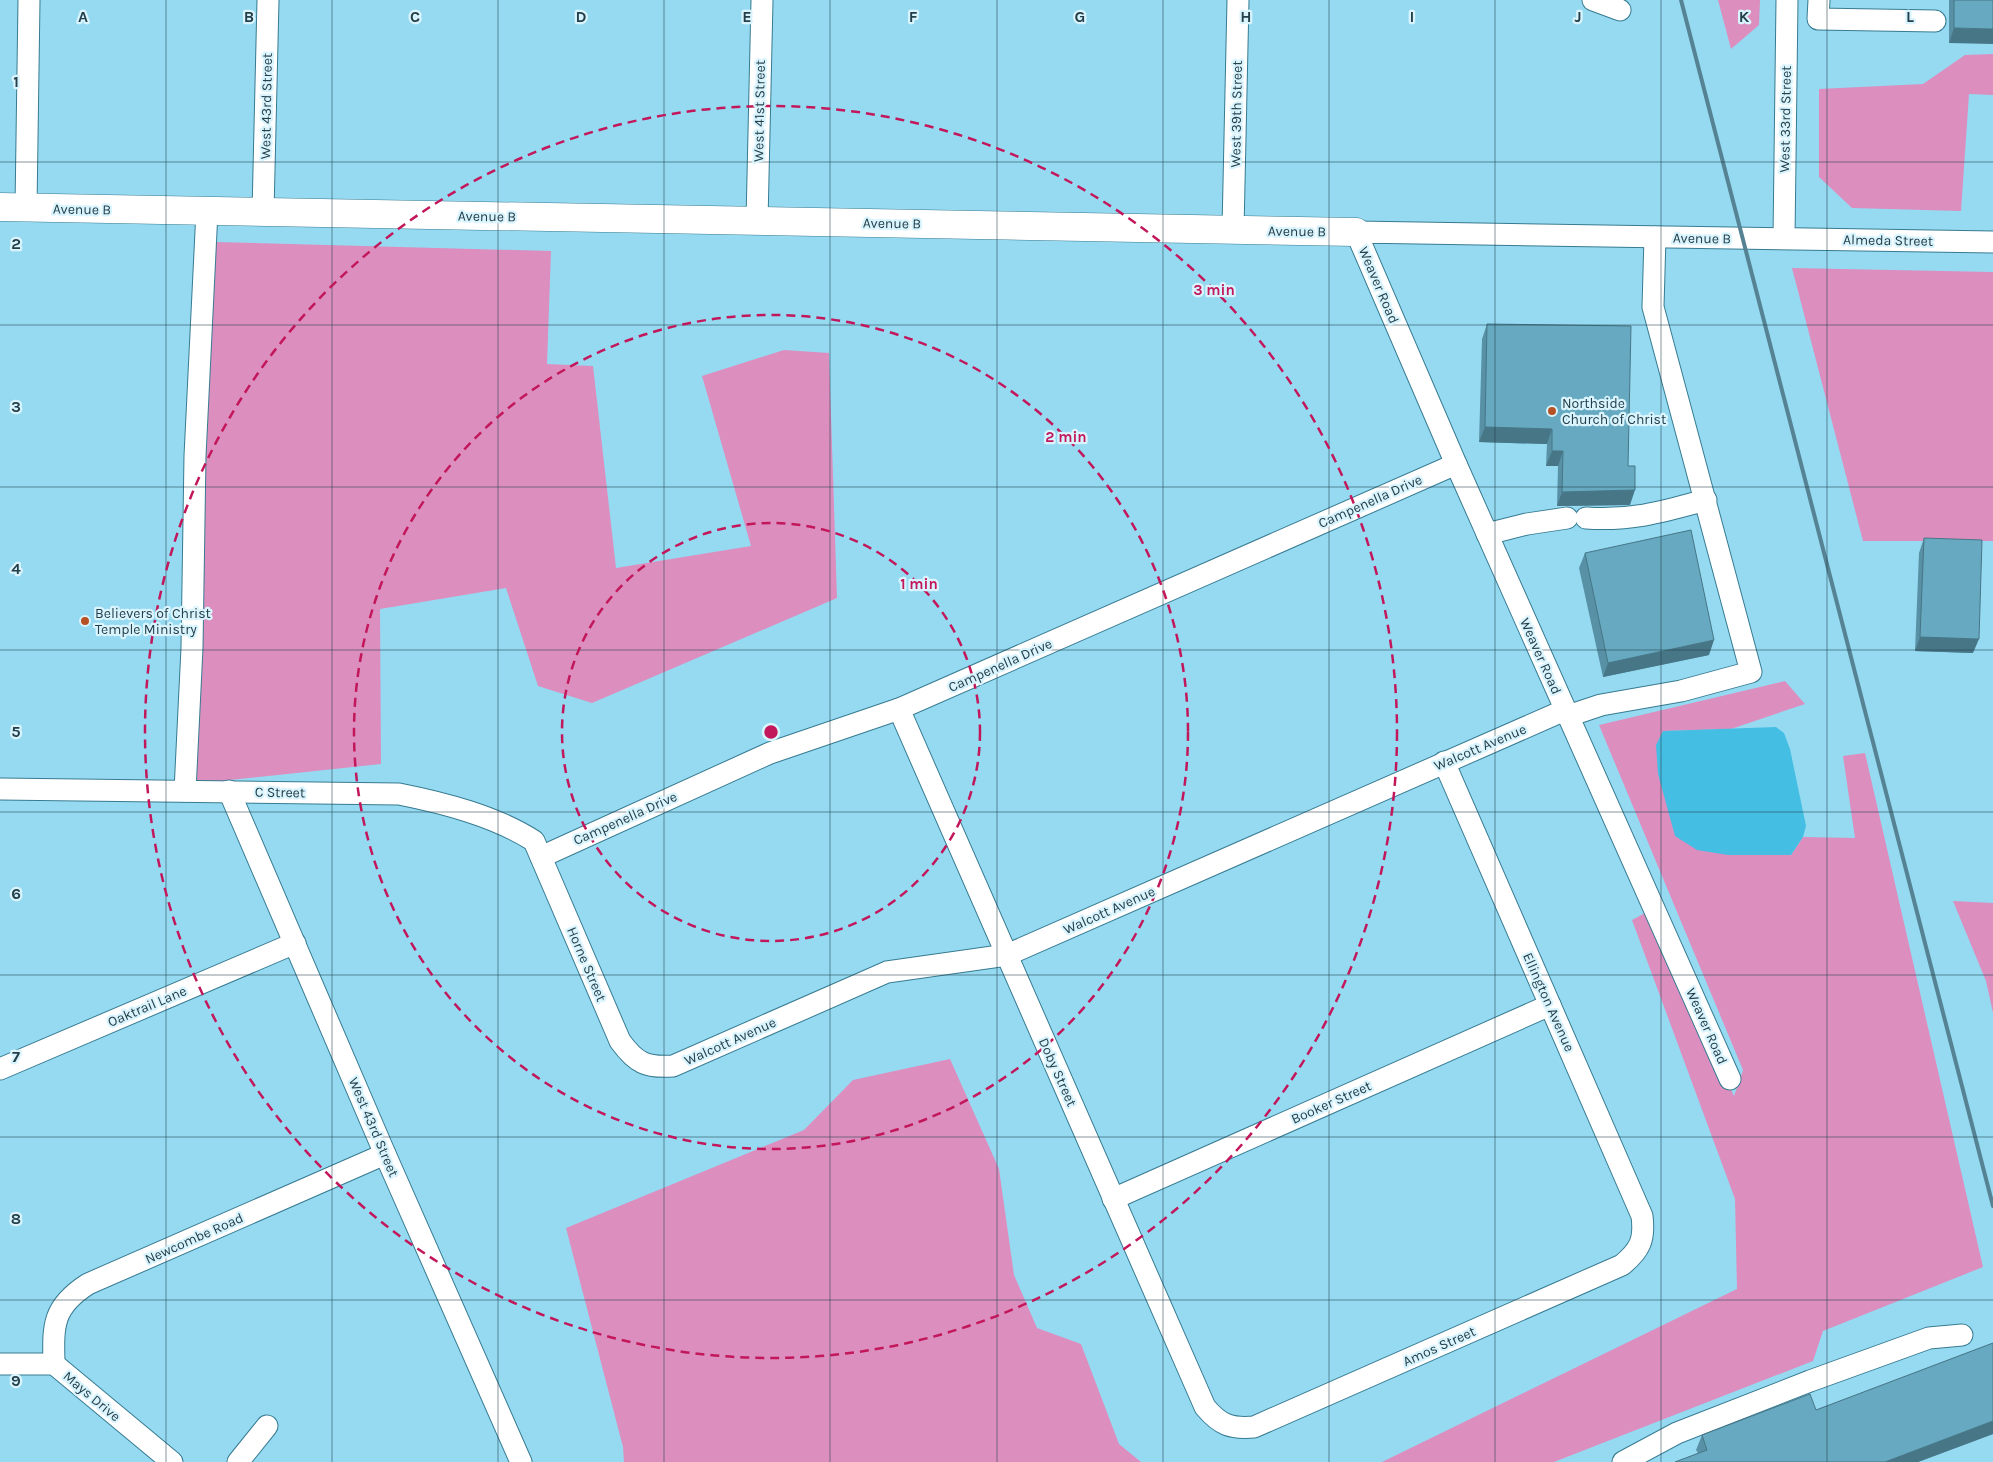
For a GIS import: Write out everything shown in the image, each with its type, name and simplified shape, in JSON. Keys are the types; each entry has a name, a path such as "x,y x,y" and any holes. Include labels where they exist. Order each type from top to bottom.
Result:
{"main road":[{"name":"Avenue B","path":"13,208 1356,232"}],"street":[{"path":"13,208 29,0"},
{"name":"West 43rd Street","path":"264,212 268,0"},
{"name":"West 41st Street","path":"757,221 762,0"},
{"name":"West 39th Street","path":"1233,229 1238,0"},
{"path":"1593,0 1620,10"},
{"name":"West 33rd Street","path":"1784,238 1787,0"},
{"path":"1819,0 1818,19 1935,20"},
{"path":"185,791 192,648 195,456 206,211"},
{"name":"Avenue B","path":"1356,232 1784,238"},
{"name":"Weaver Road","path":"1356,232 1566,713 1730,1078"},
{"path":"1487,534 1527,524 1576,518 1610,520 1646,516 1706,500 1653,307 1655,237"},
{"name":"Almeda Street","path":"1784,238 1993,242"},
{"name":"Campenella Drive","path":"540,857 770,753 899,709 1456,464"},
{"name":"Walcott Avenue","path":"643,1064 658,1067 674,1066 887,972 1007,955 1444,762 1566,713 1681,691 1751,672 1706,500"},
{"name":"Doby Street","path":"899,709 1205,1407 1216,1420 1228,1426"},
{"name":"Ellington Avenue","path":"1444,762 1642,1216 1644,1232 1640,1244"},
{"name":"C Street","path":"0,789 399,794 438,802 516,830 534,841 540,857"},
{"name":"West 43rd Street","path":"229,791 385,1154 521,1462"},
{"name":"Horne Street","path":"540,857 620,1041 630,1055 643,1064"},
{"name":"Oaktrail Lane","path":"0,1069 295,943"},
{"name":"Booker Street","path":"1113,1199 1550,1005"},
{"name":"Newcombe Road","path":"54,1364 53,1332 58,1316 76,1292 88,1284 385,1154"},
{"name":"Amos Street","path":"1228,1426 1254,1427 1613,1269 1622,1265 1633,1255 1640,1244"},
{"path":"1623,1462 1677,1433 1810,1381 1929,1338 1962,1335"},
{"name":"Mays Drive","path":"0,1364 54,1364 172,1462"},
{"path":"238,1462 267,1426"}],"shaded area":[{"path":"1718,0 1760,0 1759,25 1731,49"},
{"path":"1993,54 1993,95 1969,94 1961,211 1852,208 1819,177 1819,89 1923,84 1965,55"},
{"path":"214,242 551,251 547,364 593,366 616,568 751,546 702,376 784,350 829,353 837,598 592,703 538,686 506,588 380,609 381,764 192,784"},
{"path":"1792,268 1993,272 1993,541 1863,541"},
{"path":"1785,681 1805,704 1731,729 1663,731 1791,855 1803,837 1855,838 1843,756 1865,753 1983,1267 1823,1331 1813,1361 1554,1462 1382,1462 1737,1289 1735,1199 1632,920 1645,913 1734,1096 1743,1070 1599,725"},
{"path":"1953,901 1993,903 1993,1013 1986,981"},
{"path":"950,1059 999,1169 1014,1275 1037,1328 1081,1344 1119,1444 1141,1462 624,1462 623,1447 566,1228 804,1130 853,1080"}],"water":[{"path":"1776,727 1784,733 1790,749 1806,826 1803,837 1791,855 1728,855 1697,850 1675,836 1658,774 1656,745 1663,731"}],"building":[{"path":"1954,0 1993,0 1993,29 1954,28"},
{"name":"Northside Church of Christ","path":"1487,324 1631,326 1628,466 1635,466 1635,490 1562,492 1563,451 1552,451 1552,429 1485,427"},
{"path":"1691,530 1714,640 1608,663 1585,553"},
{"path":"1924,538 1982,540 1979,639 1920,637"},
{"path":"1993,1343 1993,1421 1885,1462 1675,1462 1707,1450 1702,1435 1810,1394 1816,1410"}],"railway":[{"path":"1681,0 1993,1206"}],"place":[{"name":"Northside Church of Christ","path":"1552,411"},
{"name":"Believers of Christ Temple Ministry","path":"85,621"}]}
